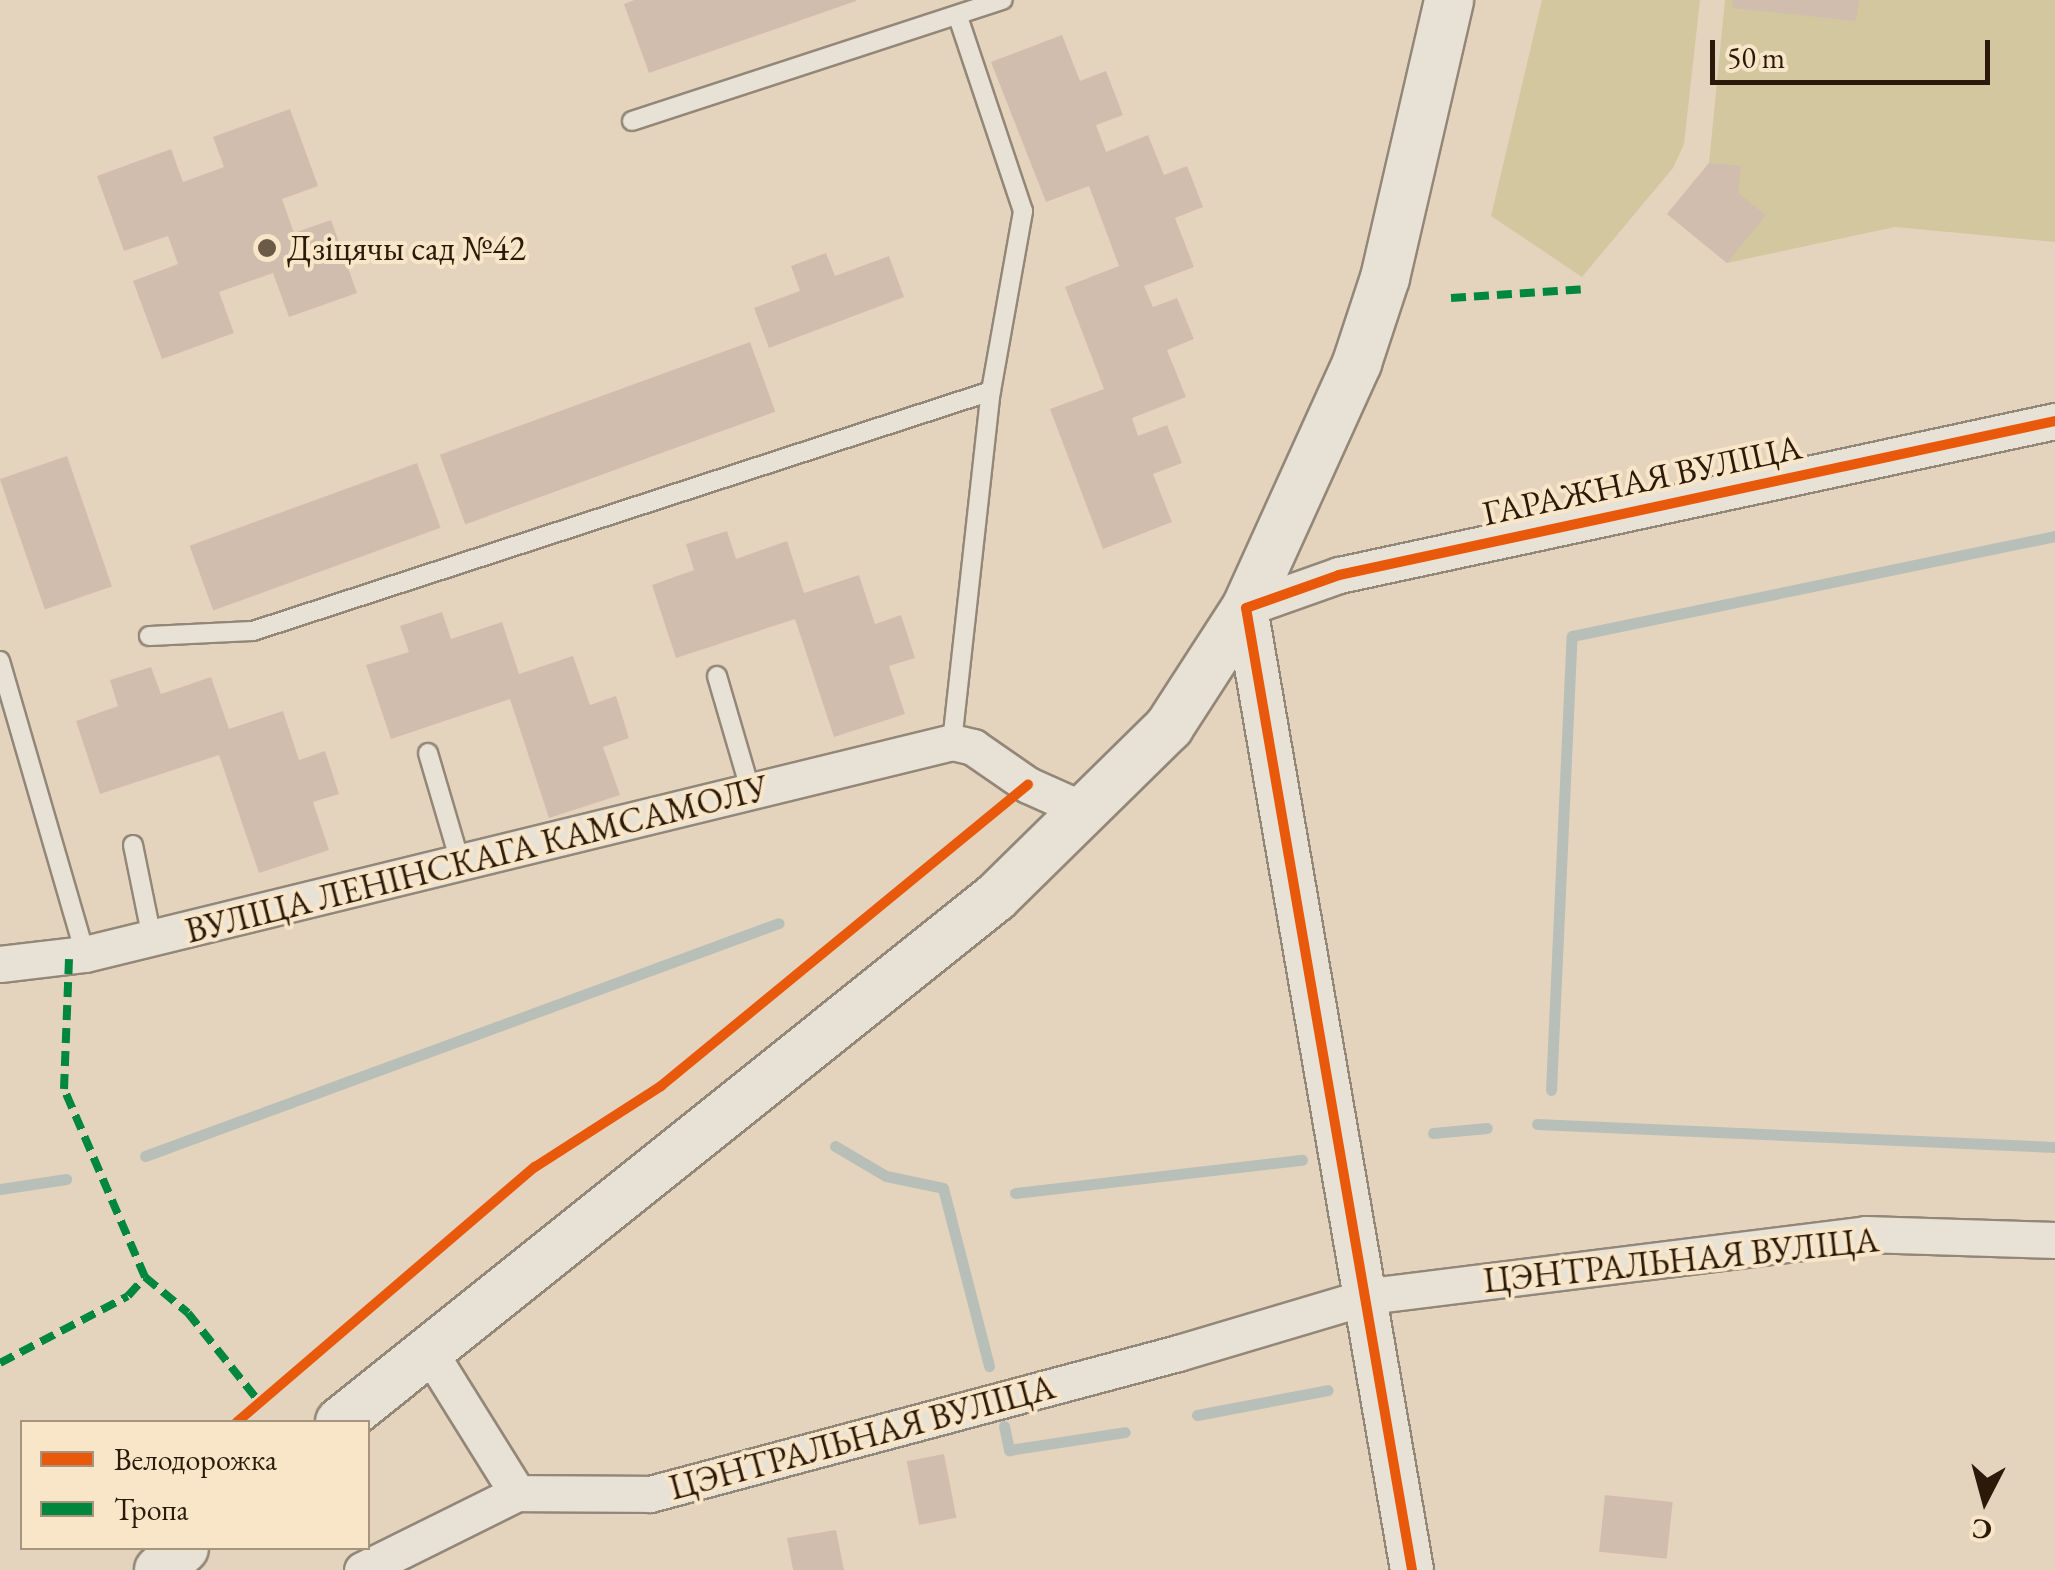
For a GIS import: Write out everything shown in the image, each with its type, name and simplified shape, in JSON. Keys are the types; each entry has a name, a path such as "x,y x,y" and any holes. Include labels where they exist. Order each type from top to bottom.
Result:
{"main road":[{"path":"343,1420 996,897 1169,727 1246,608 1357,363 1384,278 1448,0"},
{"path":"159,1570 182,1550"}],"street":[{"name":"ГАРАЖНАЯ ВУЛІЦА","path":"1246,608 1339,575 2055,421"},
{"path":"1246,608 1368,1296 1412,1570"},
{"path":"952,742 973,747 1028,785 1084,810"},
{"name":"ВУЛІЦА ЛЕНІНСКАГА КАМСАМОЛУ","path":"0,964 86,954 952,742"},
{"name":"ЦЭНТРАЛЬНАЯ ВУЛІЦА","path":"362,1570 518,1493 650,1494 1178,1354 1368,1296 1865,1234 2055,1240"},
{"path":"430,1353 518,1493"}],"lane":[{"path":"632,121 1003,0"},
{"path":"952,742 990,391 1023,211 958,17"},
{"path":"149,636 253,631 990,391"},
{"path":"0,661 86,954"},
{"path":"717,676 751,792"},
{"path":"428,753 460,862"},
{"path":"132,846 152,938"}],"shaded area":[{"path":"1542,0 1700,0 1684,144 1673,168 1582,277 1491,216"},
{"path":"1725,0 2055,0 2055,242 1895,227 1727,263 1667,214 1709,163"}],"building":[{"path":"634,0 856,1 649,73 624,4"},
{"path":"1733,0 1859,0 1856,21 1732,8"},
{"path":"1062,35 1080,81 1106,71 1123,115 1096,125 1106,152 1148,135 1164,175 1187,166 1203,207 1175,218 1194,267 1144,286 1153,307 1177,298 1194,339 1167,350 1186,397 1132,418 1138,436 1167,425 1182,463 1153,474 1172,522 1103,549 1050,409 1104,389 1065,287 1119,266 1089,186 1046,202 991,62"},
{"path":"290,109 318,186 282,199 294,233 331,220 357,293 289,317 273,273 219,292 234,333 162,359 133,281 178,264 168,236 124,251 97,176 171,149 183,182 224,167 213,137"},
{"path":"1709,163 1741,166 1738,193 1766,215 1727,263 1667,214"},
{"path":"826,253 835,276 889,256 904,297 769,348 754,308 800,291 791,266"},
{"path":"750,342 775,412 465,524 440,455"},
{"path":"67,456 112,586 45,610 0,479"},
{"path":"417,463 441,528 213,611 190,546"},
{"path":"727,531 736,559 787,541 804,593 859,575 875,624 901,615 915,658 889,666 905,714 834,737 795,619 676,658 652,585 694,570 686,544"},
{"path":"442,612 451,639 502,622 519,674 573,656 590,705 616,696 629,738 603,747 620,795 549,818 510,699 391,739 366,665 409,652 400,626"},
{"path":"151,667 161,694 211,677 229,729 283,711 299,760 325,751 339,794 313,802 329,850 259,873 219,755 100,794 76,721 118,706 110,680"},
{"path":"944,1454 956,1518 919,1525 907,1461"},
{"path":"1605,1495 1673,1502 1667,1559 1599,1552"},
{"path":"836,1530 844,1570 793,1570 787,1538"}],"waterway":[{"path":"1551,1090 1572,636 2055,536"},
{"path":"145,1156 779,923"},
{"path":"1537,1124 2055,1147"},
{"path":"1433,1133 1487,1128"},
{"path":"835,1146 886,1176 943,1188 989,1366"},
{"path":"1015,1193 1302,1160"},
{"path":"0,1189 66,1179"},
{"path":"1197,1415 1328,1390"},
{"path":"1004,1426 1009,1450 1125,1432"}],"marked path":[{"path":"1451,298 1587,289"},
{"path":"0,1363 128,1296 145,1277 64,1089 69,957"},
{"path":"145,1277 188,1313 260,1403"}],"cycle path":[{"path":"1412,1570 1246,608 1339,575 2055,421"},
{"path":"239,1420 535,1167 661,1086 1028,785"}],"place":[{"name":"Дзіцячы сад №42","path":"267,248"}]}
